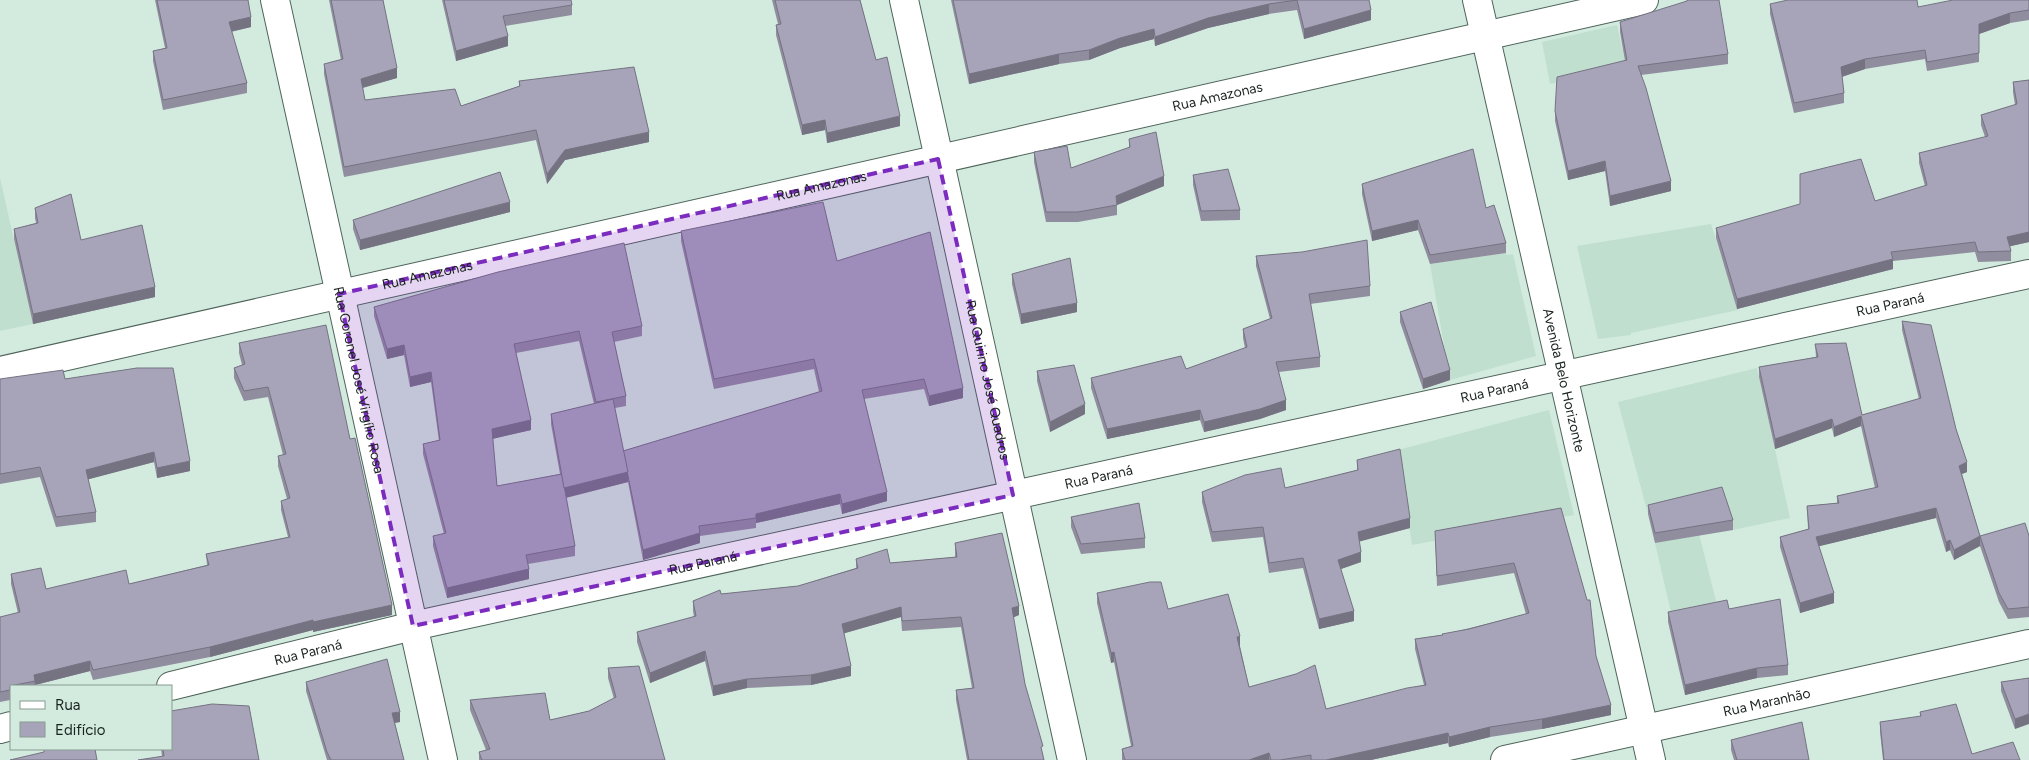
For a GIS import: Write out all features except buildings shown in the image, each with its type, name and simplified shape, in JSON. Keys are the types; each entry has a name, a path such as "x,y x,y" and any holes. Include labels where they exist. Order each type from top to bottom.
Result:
{"street":[{"name":"Rua Coronel José Virgílio Rosa","path":"275,0 443,760"},
{"name":"Rua Quirino José Quadros","path":"904,0 1072,760"},
{"name":"Avenida Belo Horizonte","path":"1477,0 1651,760"},
{"name":"Rua Amazonas","path":"0,370 1644,0"},
{"name":"Rua Paraná","path":"172,686 413,626 2029,274"},
{"name":"Rua Maranhão","path":"1505,760 2029,644"}],"highlighted area":[{"path":"938,159 1013,495 413,626 339,294"}],"shaded area":[{"path":"1617,25 1627,70 1550,84 1542,42"},
{"path":"0,178 33,324 0,331"},
{"path":"1711,224 1738,310 1631,333 1631,335 1598,339 1577,246"},
{"path":"1506,253 1507,255 1513,254 1536,356 1450,380 1430,264"},
{"path":"1757,368 1790,518 1733,530 1722,497 1648,514 1618,402"},
{"path":"1549,410 1574,515 1412,545 1398,450"},
{"path":"1699,534 1717,605 1673,621 1655,543"}]}
